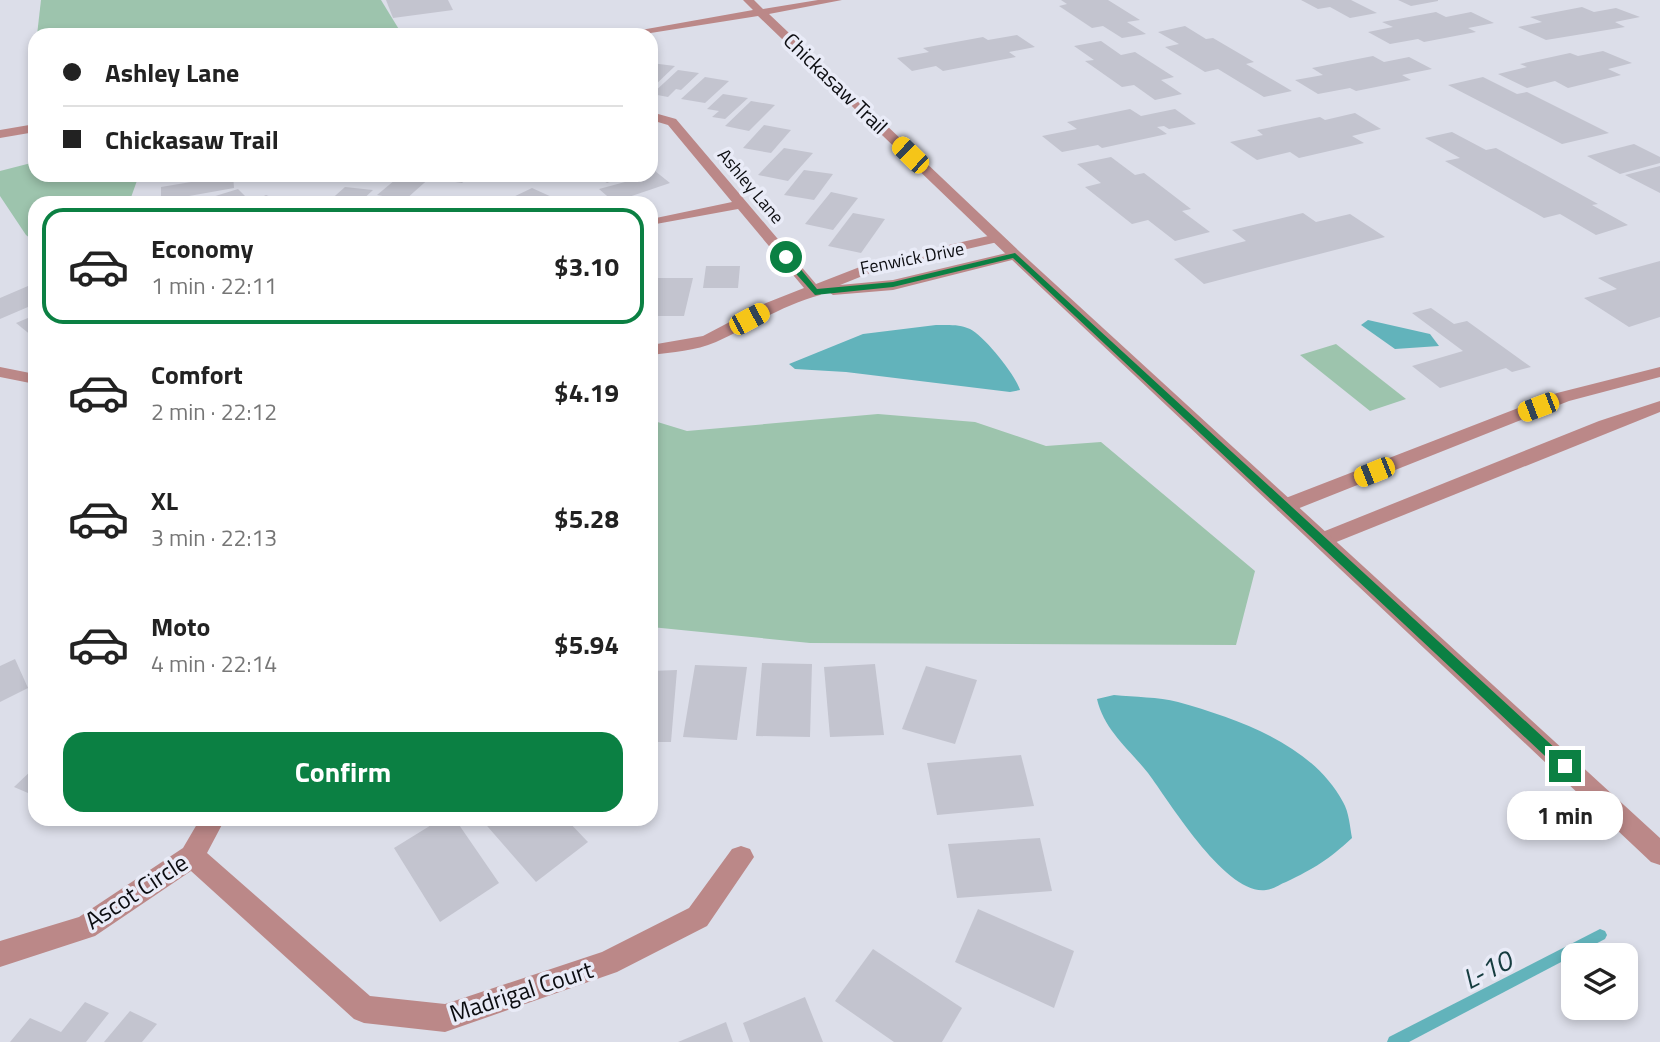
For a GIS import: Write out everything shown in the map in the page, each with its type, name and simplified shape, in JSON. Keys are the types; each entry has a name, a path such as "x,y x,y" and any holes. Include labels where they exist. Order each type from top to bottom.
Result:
{"street":[{"name":"Chickasaw Trail","path":"748,0 1015,255 1660,854"},
{"path":"658,29 837,0"},
{"name":"Ashley Lane","path":"658,118 673,122 815,292"},
{"path":"0,134 28,129"},
{"path":"661,221 742,204"},
{"name":"Fenwick Drive","path":"658,349 687,346 709,339 772,306 815,292 875,267 997,238"},
{"name":"Fenwick Drive","path":"815,292 893,285 1015,255"},
{"path":"0,372 28,378"},
{"path":"1285,506 1563,397 1660,372"},
{"path":"1322,540 1605,425 1660,406"},
{"name":"Ascot Circle","path":"0,954 86,927 192,856 209,826"},
{"name":"Madrigal Court","path":"192,856 364,1009 445,1018 608,963 698,917 741,857"}],"green space":[{"path":"41,0 381,0 398,28 38,28"},
{"path":"28,164 28,182 136,182 132,196 28,196 28,237 0,196 0,171"},
{"path":"1336,344 1406,399 1370,411 1300,355"},
{"path":"878,414 975,422 1046,446 1101,442 1255,571 1236,645 810,643 658,628 658,422 687,431"}],"water":[{"path":"1368,320 1430,334 1439,346 1395,349 1361,325"},
{"path":"936,325 962,326 976,333 1006,366 1020,390 1010,392 846,372 795,369 789,364 863,334"},
{"path":"1114,695 1178,702 1248,726 1293,749 1313,764 1343,802 1352,838 1321,863 1296,877 1271,889 1250,888 1234,878 1200,844 1148,773 1111,730 1097,699"}],"building":[{"path":"386,0 448,0 453,10 393,18"},
{"path":"1061,0 1108,0 1140,20 1127,22 1146,34 1122,38 1103,26 1092,28 1059,6 1067,4"},
{"path":"1301,0 1351,0 1377,13 1350,18 1330,7 1318,9"},
{"path":"1398,0 1438,0 1438,1 1411,6"},
{"path":"1582,7 1594,12 1616,8 1640,17 1615,22 1625,27 1546,40 1518,27 1542,22 1530,17"},
{"path":"1436,12 1446,17 1471,12 1494,23 1468,28 1476,32 1424,42 1418,39 1390,44 1368,32 1393,27 1382,22"},
{"path":"1185,26 1206,39 1213,38 1254,62 1246,64 1292,91 1264,97 1218,69 1205,72 1165,47 1179,44 1158,32"},
{"path":"1017,35 1035,47 1009,52 1016,57 943,71 936,66 912,71 897,58 929,52 923,48 983,37 988,40"},
{"path":"1101,41 1121,55 1135,52 1174,77 1161,80 1182,94 1155,100 1134,85 1122,87 1085,61 1094,60 1074,46"},
{"path":"1603,51 1632,63 1608,69 1621,75 1568,88 1555,81 1527,88 1498,74 1527,67 1520,64 1570,53 1578,56"},
{"path":"1373,56 1384,62 1409,57 1432,69 1402,75 1411,80 1356,91 1350,88 1318,94 1295,80 1323,75 1312,68"},
{"path":"658,64 675,66 658,82"},
{"path":"678,70 699,73 681,90 676,89 668,97 658,95 658,88"},
{"path":"705,77 729,81 705,103 681,99"},
{"path":"1483,77 1517,94 1527,92 1609,133 1562,144 1448,85"},
{"path":"723,94 748,98 725,119 712,117 719,111 707,109"},
{"path":"751,101 775,105 749,131 725,126"},
{"path":"1130,109 1141,116 1175,109 1196,124 1169,129 1164,126 1157,127 1167,134 1102,148 1098,145 1062,152 1042,136 1077,129 1067,122"},
{"path":"1355,113 1381,129 1352,136 1364,143 1299,158 1290,152 1257,160 1230,142 1263,135 1257,130"},
{"path":"764,125 791,130 771,153 743,148"},
{"path":"1452,132 1486,150 1496,148 1598,204 1592,205 1628,225 1596,235 1560,214 1544,218 1445,161 1460,158 1425,138"},
{"path":"1634,144 1660,157 1660,163 1620,174 1587,156"},
{"path":"784,148 813,153 788,181 758,175"},
{"path":"1111,157 1135,175 1144,173 1191,209 1182,211 1210,232 1175,241 1148,220 1132,224 1085,187 1101,183 1077,164"},
{"path":"1660,166 1660,193 1625,175"},
{"path":"804,170 833,174 814,200 784,195"},
{"path":"658,173 670,183 632,196 607,196 599,189 625,182 658,182"},
{"path":"191,182 234,182 234,188 189,196 161,196 161,187"},
{"path":"393,182 425,182 409,196 377,195"},
{"path":"345,187 373,190 367,196 335,196"},
{"path":"532,188 550,196 515,196"},
{"path":"238,189 245,196 215,196"},
{"path":"831,192 858,198 833,230 805,224"},
{"path":"853,213 885,219 861,253 828,246"},
{"path":"1303,213 1316,222 1350,214 1385,237 1204,284 1174,259 1246,241 1232,230"},
{"path":"1660,261 1660,317 1629,327 1584,298 1617,289 1598,278"},
{"path":"706,266 740,266 738,288 703,288"},
{"path":"658,278 693,278 684,316 658,316"},
{"path":"28,286 28,307 0,319 0,298"},
{"path":"1431,308 1454,324 1467,321 1531,367 1512,372 1506,368 1440,388 1412,366 1463,351 1412,313"},
{"path":"28,318 28,333 16,323"},
{"path":"15,659 28,688 0,702 0,666"},
{"path":"762,663 812,664 810,737 756,736"},
{"path":"875,664 884,735 830,737 824,667"},
{"path":"695,665 747,667 737,740 683,737"},
{"path":"926,666 977,680 955,744 902,729"},
{"path":"677,670 671,742 658,742 658,671"},
{"path":"1021,755 1034,806 937,815 927,763"},
{"path":"28,774 28,793 14,787"},
{"path":"430,826 460,826 499,883 440,922 394,848"},
{"path":"487,826 573,826 588,842 536,882"},
{"path":"1040,838 1052,891 957,898 948,844"},
{"path":"978,909 1074,951 1054,1008 955,962"},
{"path":"873,949 962,1008 942,1042 894,1042 835,1001"},
{"path":"805,997 823,1042 750,1042 743,1023"},
{"path":"85,1002 109,1013 86,1042 10,1042 30,1018 61,1032"},
{"path":"130,1011 157,1024 142,1042 104,1042"},
{"path":"726,1022 733,1042 678,1042"}],"waterway":[{"name":"L-10","path":"1394,1042 1600,935"}],"route":[{"path":"786,257 815,292 893,285 1015,255 1565,766"}]}
